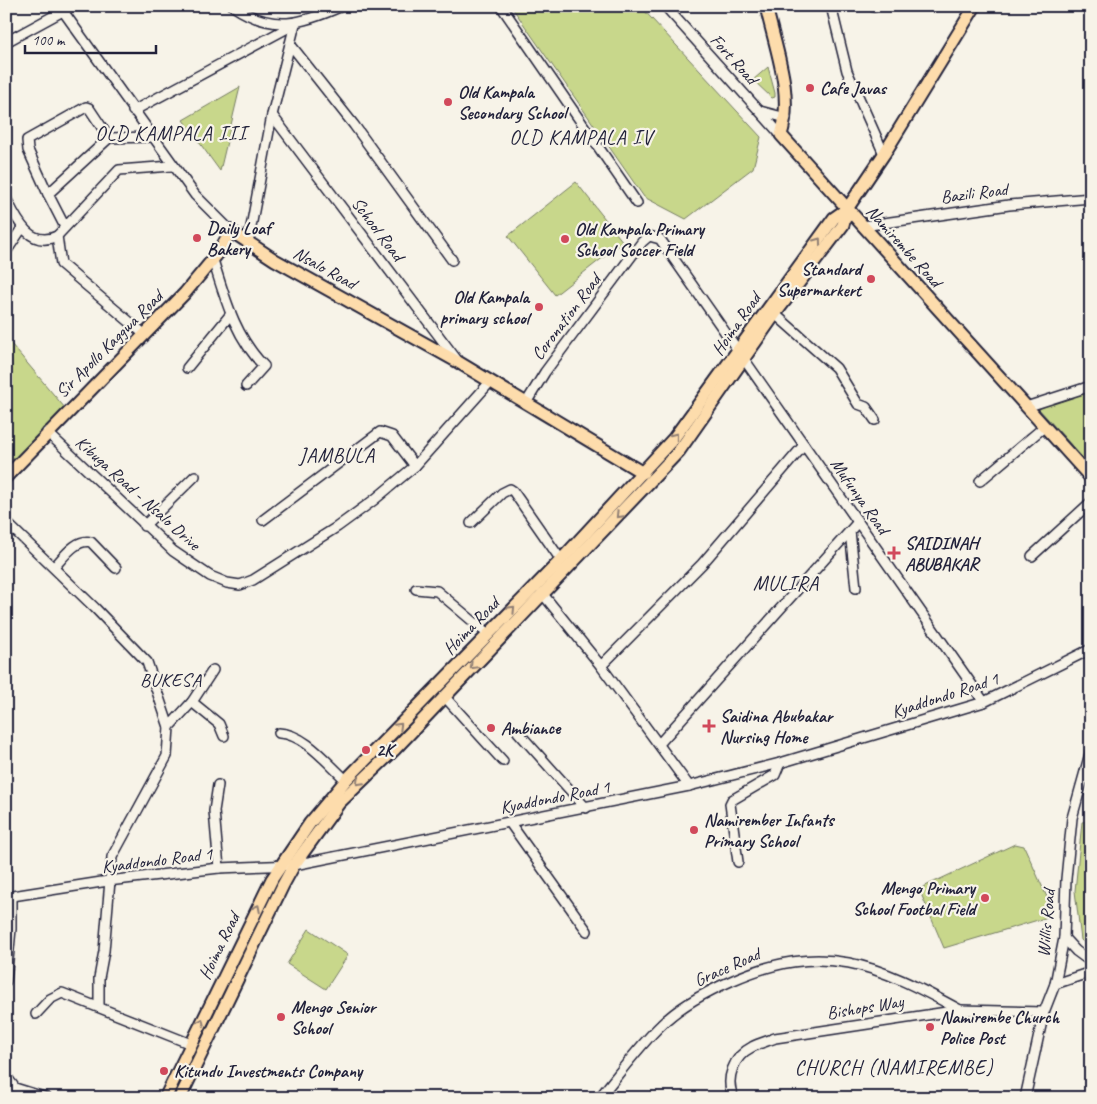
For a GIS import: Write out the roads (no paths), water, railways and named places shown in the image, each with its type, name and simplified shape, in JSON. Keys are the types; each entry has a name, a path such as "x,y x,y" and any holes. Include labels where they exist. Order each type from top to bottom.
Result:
{"main road":[{"path":"766,6 787,99 786,118 780,135"},
{"name":"Hoima Road","path":"180,1098 246,957 294,865 339,803 396,750 444,696 679,452 741,355 834,218 847,208 884,154 975,6"},
{"name":"Namirembe Road","path":"780,135 1091,478"},
{"name":"Hoima Road","path":"165,1098 279,867 315,817 346,780 561,560 674,438 775,314 843,225 847,208"},
{"name":"Nsalo Road","path":"231,231 275,260 458,362 643,473"},
{"name":"Sir Apollo Kaggwa Road","path":"6,477 213,260 231,231"}],"street":[{"path":"6,42 72,6"},
{"path":"234,6 270,22 295,24"},
{"path":"133,111 295,24 342,6"},
{"path":"501,6 637,203"},
{"name":"Fort Road","path":"665,6 780,135"},
{"path":"831,6 847,71 884,154"},
{"name":"Nsalo Road","path":"63,11 172,166 195,195 231,231"},
{"path":"248,243 272,115 295,24"},
{"path":"290,44 354,125 452,260"},
{"path":"66,227 48,194 28,150 27,140 86,107 109,138"},
{"name":"Fort Road","path":"759,111 786,118"},
{"name":"School Road","path":"272,115 458,362"},
{"path":"48,194 109,138 152,137"},
{"path":"6,198 22,228 30,235 39,239 50,240 66,227 119,170 172,166"},
{"name":"Bazili Road","path":"863,226 885,221 999,206 1091,198"},
{"path":"6,252 22,228"},
{"path":"56,236 61,264 144,334"},
{"name":"Coronation Road","path":"526,403 568,341 642,242 650,236 660,239 664,243 741,355"},
{"path":"213,260 230,314 240,335 264,366 246,386"},
{"path":"187,368 230,314"},
{"path":"775,314 836,368 858,404 866,407 875,420"},
{"name":"Mufunya Road","path":"741,355 984,702"},
{"name":"Kibuga Road - Nsalo Drive","path":"47,432 144,526 173,551 199,569 227,583 240,585 253,580 337,527 374,500 415,466 491,382"},
{"path":"1026,407 1091,386"},
{"path":"980,481 1044,427"},
{"path":"263,520 380,432 392,436 415,466"},
{"path":"601,666 702,564 804,445"},
{"path":"144,526 195,476"},
{"path":"471,523 502,493 510,489 513,490 561,560"},
{"path":"1032,556 1091,502"},
{"path":"6,522 147,662 169,727 167,756 112,857 108,881 104,952 99,978 99,1007"},
{"path":"659,744 858,522"},
{"path":"850,531 856,588"},
{"path":"54,568 79,543 86,541 91,542 116,568"},
{"path":"416,590 437,591 488,634"},
{"path":"542,593 601,666 689,786"},
{"name":"Kyaddondo Road 1","path":"9,897 108,881 219,868 294,865 689,786 780,763 984,702 1091,650"},
{"path":"169,727 192,702 213,670"},
{"path":"444,696 503,761"},
{"path":"192,702 218,724 224,736"},
{"path":"518,732 586,808"},
{"path":"279,733 290,733 299,739 346,780"},
{"name":"Willis Road","path":"1025,1098 1044,1012 1055,984 1064,938 1066,879 1072,818 1091,750"},
{"path":"738,862 730,804 732,800 775,775 780,763"},
{"path":"218,785 214,811 219,868"},
{"path":"510,823 587,931"},
{"path":"6,981 11,929 9,897"},
{"path":"1064,938 1076,952 1091,962"},
{"name":"Grace Road","path":"599,1098 661,1025 676,1012 717,987 760,968 783,962 828,959 851,963 917,987 960,1010"},
{"path":"1055,984 1091,972"},
{"path":"36,1014 50,999 62,993 191,1044"},
{"name":"Bishops Way","path":"734,1098 728,1081 732,1069 752,1047 775,1038 960,1010 1044,1012"},
{"path":"6,1076 15,1088 47,1098"}],"place":[{"name":"Cafe Javas","path":"810,88"},
{"name":"Old Kampala Secondary School","path":"448,102"},
{"name":"Daily Loaf Bakery","path":"197,238"},
{"name":"Old Kampala Primary School Soccer Field","path":"565,239"},
{"name":"Standard Supermarkert","path":"871,279"},
{"name":"Old Kampala primary school","path":"539,307"},
{"name":"SAIDINAH ABUBAKAR","path":"894,553"},
{"name":"Saidina Abubakar Nursing Home","path":"709,726"},
{"name":"Ambiance","path":"491,728"},
{"name":"2K","path":"366,750"},
{"name":"Namirember Infants Primary School","path":"694,830"},
{"name":"Mengo Primary School Footbal Field","path":"985,898"},
{"name":"Mengo Senior School","path":"281,1017"},
{"name":"Namirembe Church Police Post","path":"930,1027"},
{"name":"Kitundu Investments Company","path":"164,1071"}],"district":[{"name":"OLD KAMPALA III","path":"171,133"},
{"name":"OLD KAMPALA IV","path":"581,137"},
{"name":"JAMBULA","path":"337,455"},
{"name":"MULIRA","path":"786,583"},
{"name":"BUKESA","path":"171,680"},
{"name":"CHURCH (NAMIREMBE)","path":"894,1067"}]}
